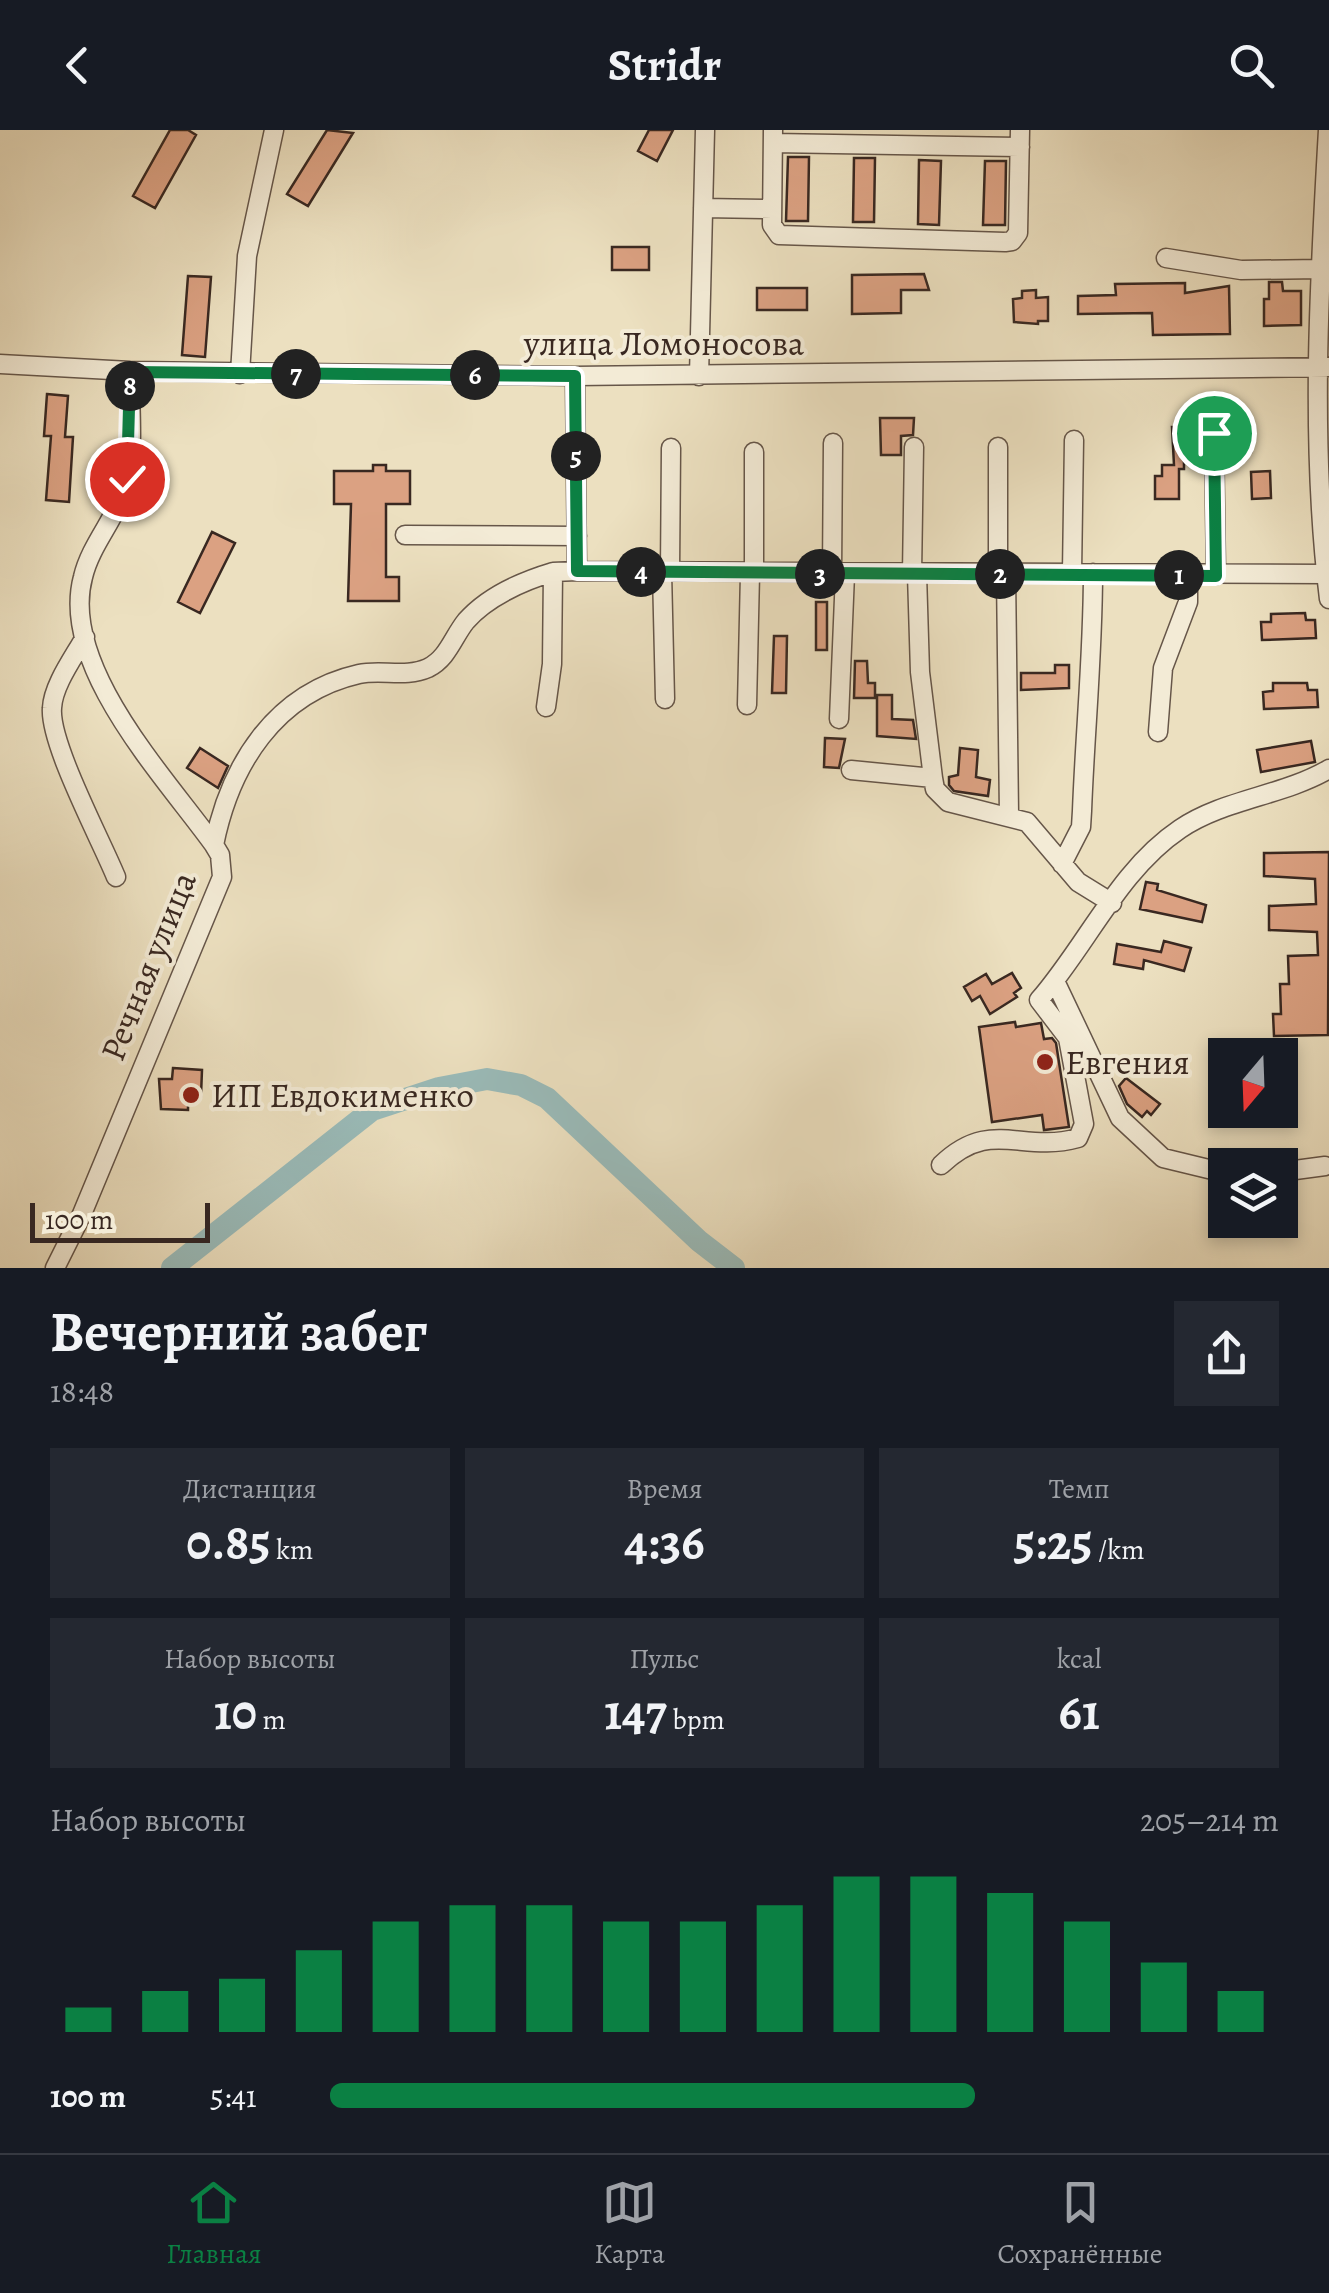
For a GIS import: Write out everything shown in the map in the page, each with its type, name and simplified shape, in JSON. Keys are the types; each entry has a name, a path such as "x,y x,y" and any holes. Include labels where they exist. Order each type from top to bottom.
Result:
{"street":[{"path":"240,374 247,256 274,130"},
{"path":"699,376 705,130"},
{"path":"1328,130 1320,269 1329,596"},
{"path":"773,136 1020,139 1018,233 1012,241 784,236 772,225 773,136"},
{"path":"703,208 772,209"},
{"path":"1166,258 1241,270 1320,269"},
{"name":"улица Ломоносова","path":"0,364 130,372 575,376 1324,367"},
{"path":"130,372 127,479 82,577 85,637 102,688 214,845"},
{"path":"575,376 577,571"},
{"path":"1214,433 1216,576"},
{"path":"1072,573 1074,440"},
{"path":"833,443 839,718"},
{"path":"914,447 914,574 920,672 936,789 948,802 1027,822 1078,882 1112,902"},
{"path":"998,447 1009,816"},
{"path":"665,699 671,448"},
{"path":"747,705 754,452"},
{"path":"404,536 577,536"},
{"path":"546,708 552,664 552,572 1326,574"},
{"name":"Речная улица","path":"55,1268 82,1214 219,889 223,866 214,845 221,813 237,776 283,709 354,675 429,668 440,660 476,612 524,582 552,572"},
{"path":"1062,864 1081,826 1093,641 1093,573"},
{"path":"1158,732 1163,668 1188,602 1188,576"},
{"path":"85,637 53,699 51,712 59,744 116,876"},
{"path":"941,1164 974,1140 1044,1144 1072,1140 1083,1131 1068,1038 1037,1008 1145,859 1182,828 1329,769"},
{"path":"851,770 933,778"},
{"path":"1056,981 1120,1118 1163,1158 1208,1168"},
{"path":"1298,1170 1325,1166"}],"building":[{"path":"170,130 188,130 196,135 155,208 133,196"},
{"path":"327,130 353,133 308,206 287,194"},
{"path":"649,130 673,130 657,161 638,151"},
{"path":"788,157 809,157 808,221 786,221"},
{"path":"854,158 875,158 874,222 853,222"},
{"path":"919,160 941,161 939,225 918,224"},
{"path":"985,161 1006,161 1005,225 983,225"},
{"path":"612,247 649,247 649,270 612,270"},
{"path":"924,274 929,290 901,290 901,313 852,314 852,275"},
{"path":"188,276 211,277 205,357 182,355"},
{"path":"1269,282 1282,282 1283,291 1301,291 1301,325 1264,326 1264,299 1269,299"},
{"path":"1185,283 1185,293 1229,286 1230,334 1153,335 1152,313 1078,314 1078,296 1116,295 1115,284"},
{"path":"757,288 807,288 807,310 757,310"},
{"path":"1036,290 1036,298 1048,297 1048,321 1014,322 1013,299 1022,298 1022,291"},
{"path":"47,394 68,396 65,437 73,437 69,502 46,500 51,436 44,436"},
{"path":"880,418 914,418 913,435 901,436 901,455 881,455"},
{"path":"1250,425 1251,452 1232,452 1231,426"},
{"path":"1172,427 1191,427 1192,454 1184,454 1184,469 1179,469 1179,499 1155,499 1155,476 1162,476 1162,465 1174,465"},
{"path":"373,465 386,465 386,471 410,471 410,504 386,504 386,577 399,577 399,601 348,601 351,504 334,504 334,471 373,471"},
{"path":"1270,471 1271,498 1252,499 1251,472"},
{"path":"212,532 235,543 200,613 178,602"},
{"path":"816,602 827,602 827,650 816,650"},
{"path":"1305,613 1306,620 1315,620 1316,638 1262,640 1261,622 1271,622 1271,614"},
{"path":"774,636 787,636 786,693 772,693"},
{"path":"855,661 867,661 868,683 875,683 875,698 854,698"},
{"path":"1055,665 1069,665 1069,688 1021,690 1021,673 1055,673"},
{"path":"1273,683 1307,683 1308,690 1317,690 1318,707 1264,709 1263,692 1273,691"},
{"path":"877,695 892,695 892,719 913,720 916,739 877,736"},
{"path":"825,738 845,739 839,768 824,767"},
{"path":"1311,741 1315,762 1261,772 1257,750"},
{"path":"200,748 228,766 218,788 187,768"},
{"path":"960,748 978,750 976,777 990,780 988,796 954,791 949,785 949,777 958,775"},
{"path":"1329,852 1328,1035 1274,1036 1273,1014 1281,1014 1280,984 1289,984 1288,956 1318,955 1317,932 1269,930 1269,906 1316,904 1315,879 1264,876 1264,853"},
{"path":"1146,882 1158,884 1157,890 1206,905 1202,922 1140,909"},
{"path":"1164,941 1191,948 1184,971 1144,960 1143,969 1114,964 1117,944 1161,952"},
{"path":"1012,973 1021,988 1014,993 1017,997 990,1014 980,996 972,1001 964,987 986,974 992,984"},
{"name":"Евгения","path":"1015,1022 1016,1027 1041,1023 1044,1039 1052,1038 1056,1043 1069,1127 1044,1130 1042,1115 992,1122 979,1027"},
{"path":"173,1068 202,1070 201,1096 188,1095 188,1110 161,1109 159,1079 172,1079"},
{"path":"1126,1078 1160,1104 1151,1115 1147,1111 1142,1117 1127,1104 1119,1086"}],"waterway":[{"path":"172,1268 372,1110 439,1088 487,1079 521,1085 547,1098 699,1241 734,1268"}],"place":[{"name":"Евгения","path":"1045,1062"},
{"name":"ИП Евдокименко","path":"191,1095"}],"route":[{"path":"127,479 130,372 575,376 577,571 1216,576 1214,433"}]}
